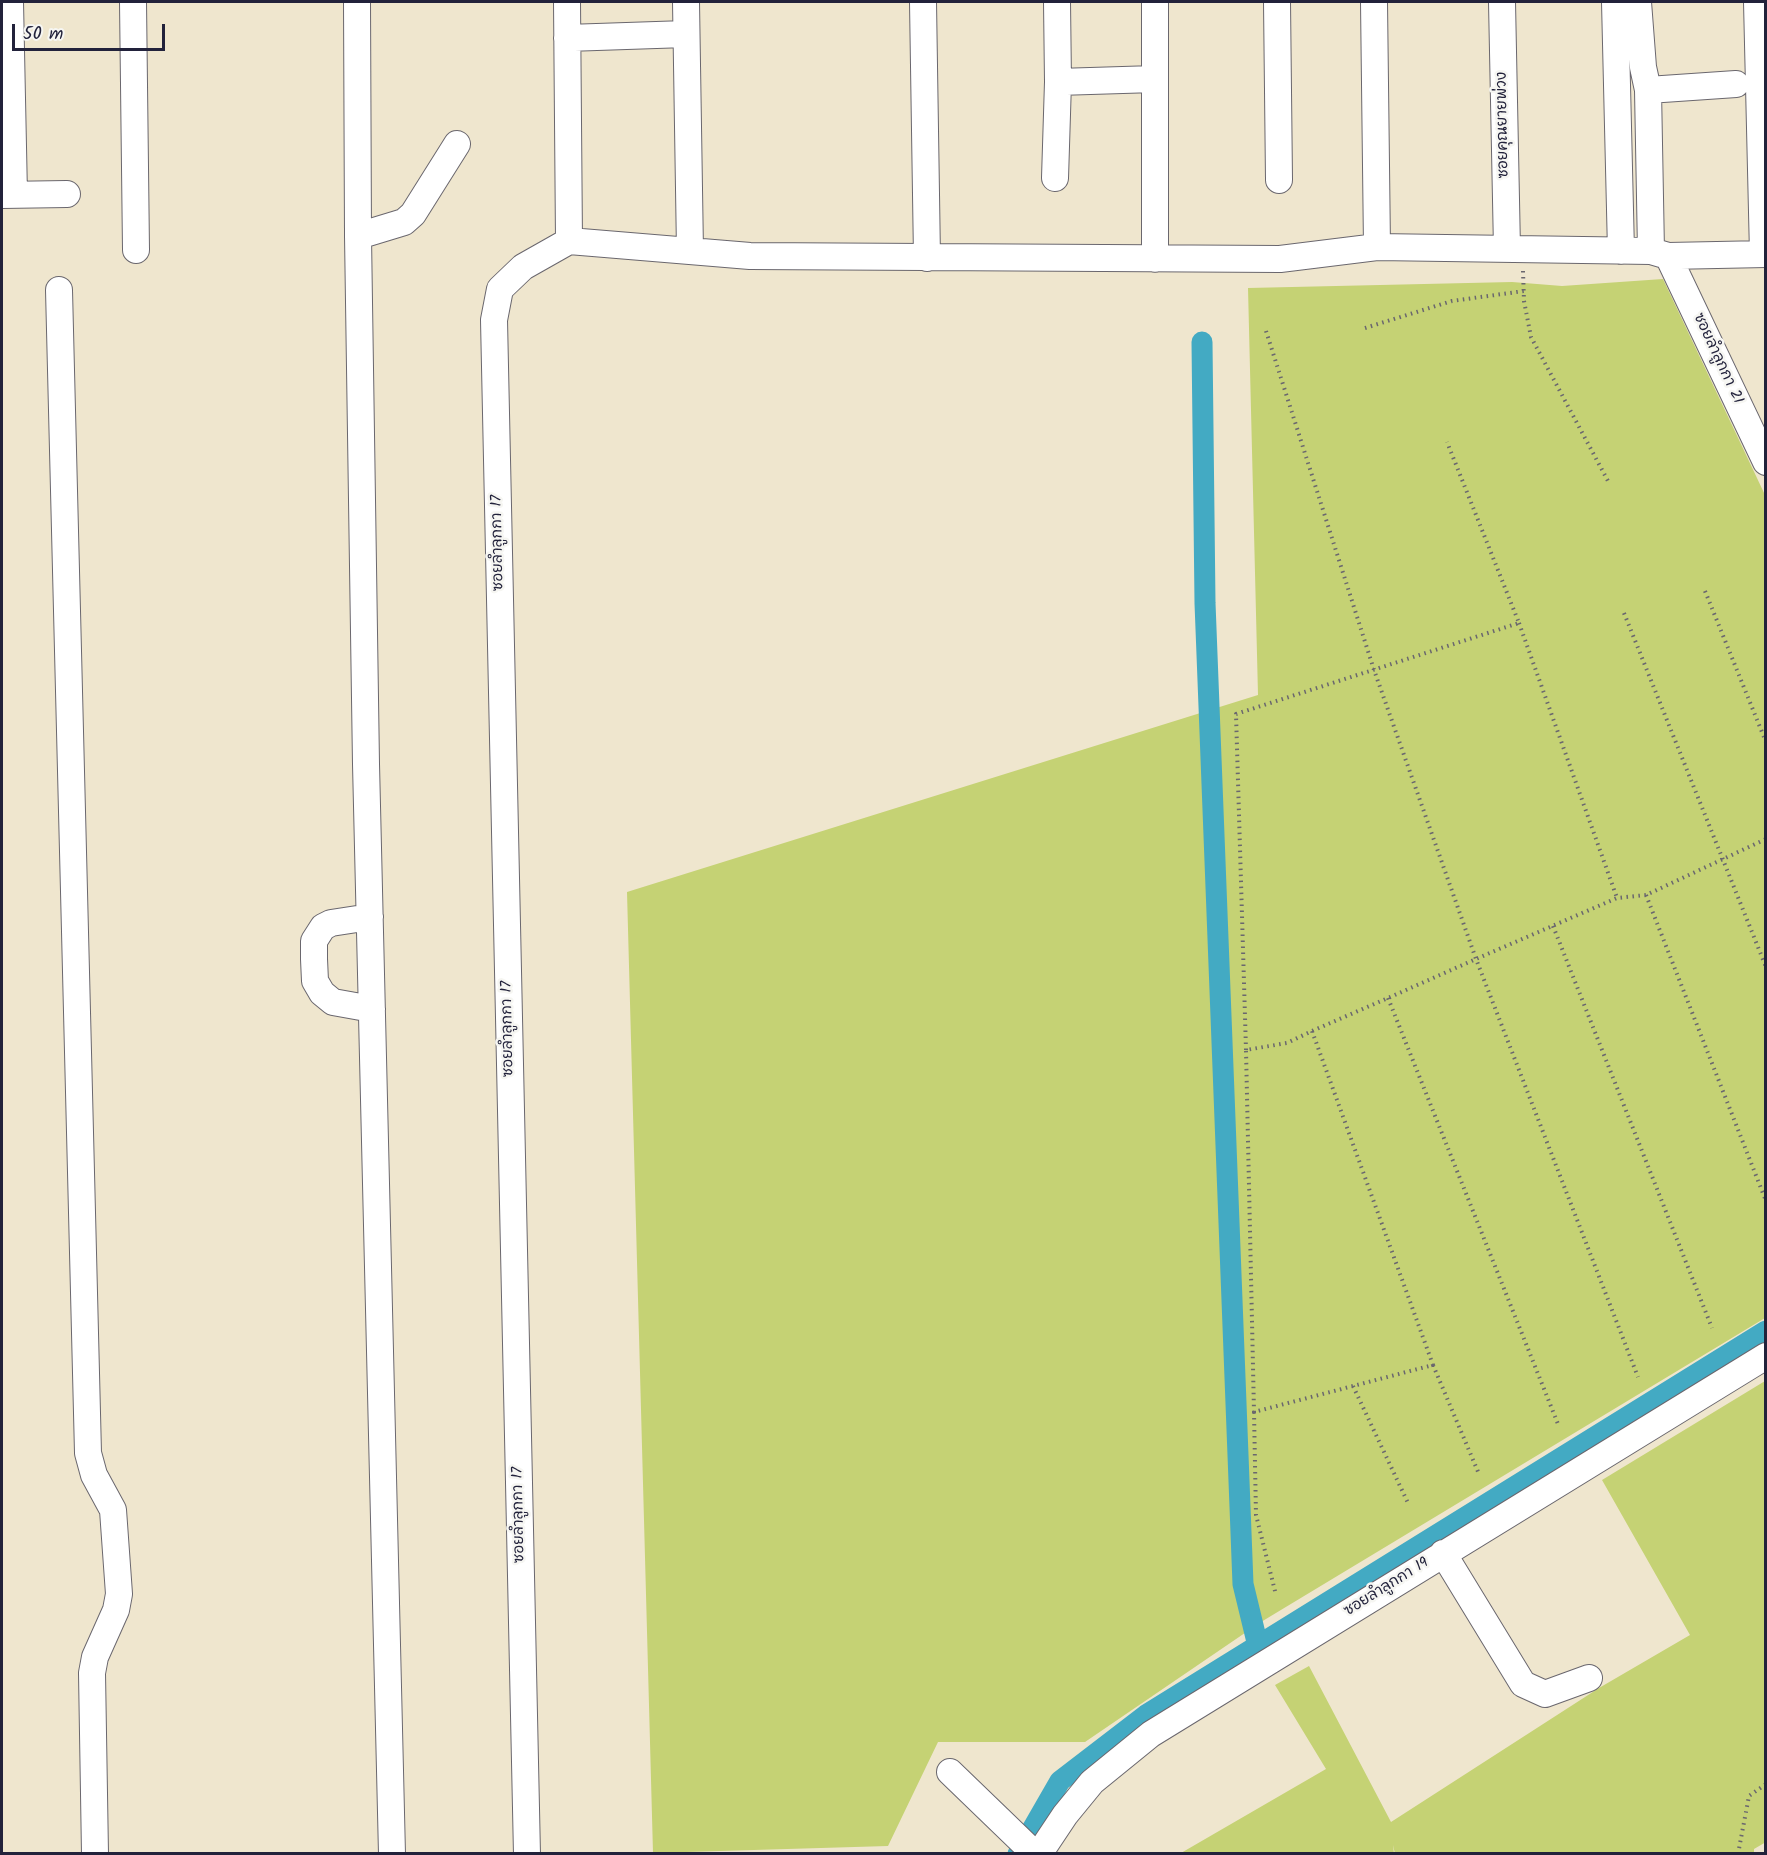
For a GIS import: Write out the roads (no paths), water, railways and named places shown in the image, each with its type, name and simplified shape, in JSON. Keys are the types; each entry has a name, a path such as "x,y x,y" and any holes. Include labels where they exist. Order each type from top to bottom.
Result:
{"street":[{"path":"10,2 8,195 66,194"},
{"path":"133,2 136,250"},
{"path":"357,2 362,567 375,1217 392,1854"},
{"path":"567,2 569,241 750,256 1155,259 1280,259 1377,247 1621,251 1660,254 1764,254 1757,2"},
{"path":"686,2 690,251"},
{"path":"924,2 927,258"},
{"path":"1055,178 1058,82 1057,2"},
{"path":"1155,2 1155,259"},
{"path":"1277,2 1279,180"},
{"path":"1374,2 1377,247"},
{"name":"ซอยคุณยายพ่วง","path":"1502,2 1515,249"},
{"path":"1615,2 1621,251"},
{"path":"1638,2 1643,67 1648,90 1660,254"},
{"path":"567,38 686,34"},
{"path":"1058,82 1155,79"},
{"path":"1648,90 1736,84"},
{"path":"1617,126 1649,125"},
{"path":"358,236 404,222 412,214 457,144"},
{"name":"ซอยลำลูกกา 17","path":"527,1854 494,320 500,289 524,267 569,241"},
{"name":"ซอยลำลูกกา 21","path":"1660,254 1766,462"},
{"path":"59,290 88,1453 94,1475 113,1510 119,1594 116,1610 95,1657 92,1673 95,1854"},
{"path":"370,917 331,923 323,927 314,941 314,959 315,981 322,993 333,1002 372,1009"},
{"name":"ซอยลำลูกกา 19","path":"1033,1851 1092,1782 1151,1734 1766,1356"},
{"path":"1443,1553 1523,1684 1545,1694 1589,1678"},
{"path":"950,1772 1033,1851"}],"waterway":[{"path":"1202,342 1205,603 1243,1584 1258,1646"},
{"path":"1018,1854 1060,1781 1146,1715 1766,1331"}]}
